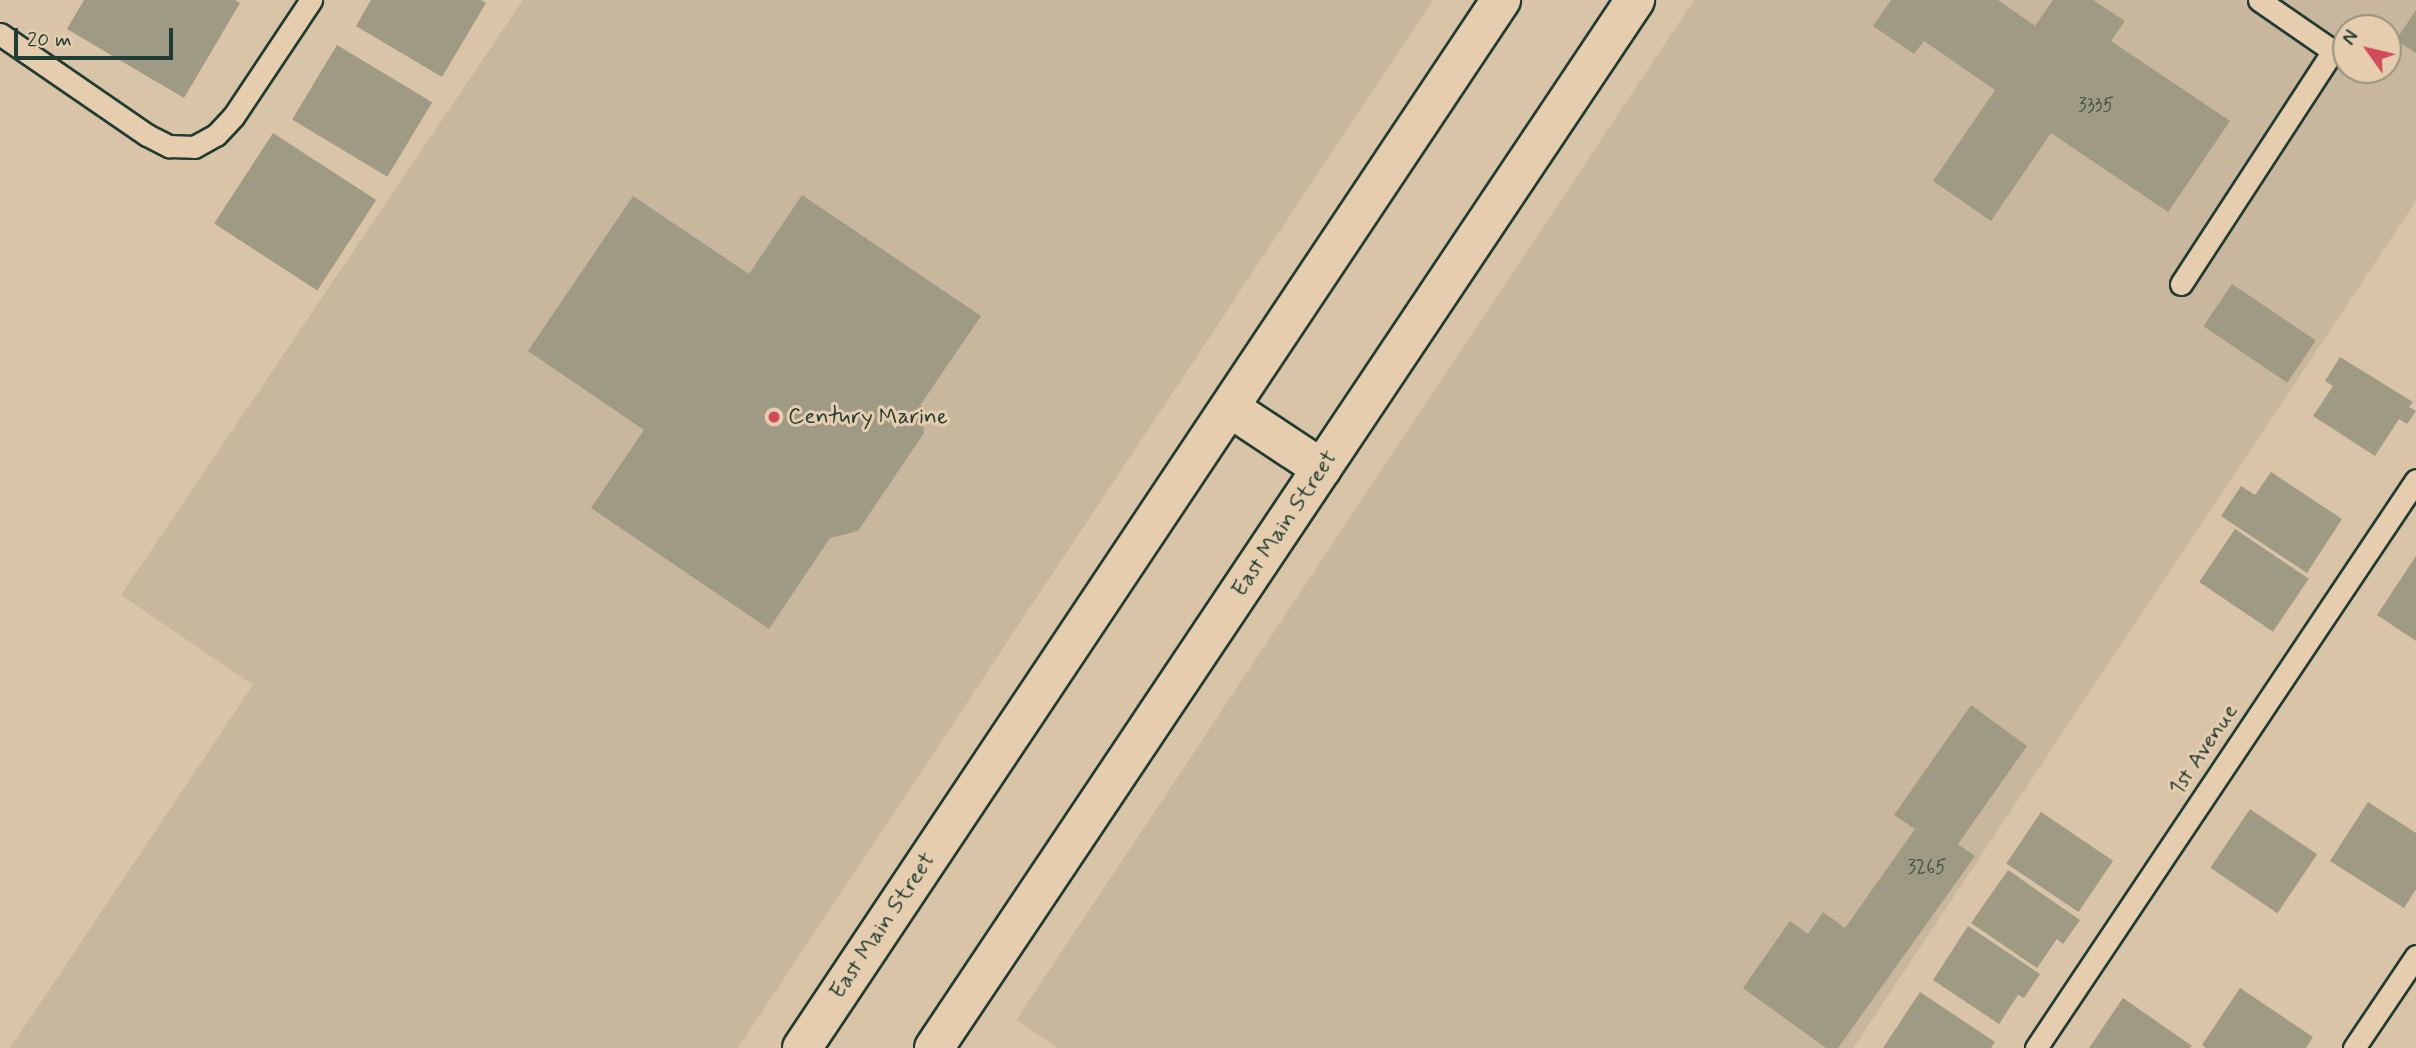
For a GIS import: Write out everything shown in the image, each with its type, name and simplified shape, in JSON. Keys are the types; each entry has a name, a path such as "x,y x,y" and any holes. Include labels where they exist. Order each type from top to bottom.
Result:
{"main road":[{"name":"East Main Street","path":"802,1048 1501,0"},
{"name":"East Main Street","path":"934,1048 1635,0"},
{"path":"1230,408 1322,469"}],"lane":[{"path":"0,34 147,135 169,146 194,147 216,135 233,117 311,0"},
{"path":"2181,284 2333,51 2259,0"},
{"name":"1st Avenue","path":"2036,1048 2416,480"},
{"path":"2354,1048 2416,956"}],"shaded area":[{"path":"523,0 1433,0 738,1048 10,1048 253,685 121,595"},
{"path":"1694,0 2416,0 2416,201 1853,1048 1058,1048 1016,1020"}],"building":[{"path":"84,0 235,0 240,3 184,98 67,29"},
{"path":"371,0 481,0 486,3 442,77 356,26"},
{"path":"1891,0 1998,0 2035,26 2053,0 2093,0 2125,21 2111,41 2230,121 2168,212 2051,133 1991,221 1933,181 1995,90 1924,41 1914,54 1873,26"},
{"path":"2416,10 2416,53 2402,44 2402,31"},
{"path":"337,45 432,102 387,177 292,120"},
{"path":"273,133 376,200 317,291 214,224"},
{"name":"Century Marine","path":"802,195 981,316 921,404 924,433 858,531 830,538 769,629 591,508 644,430 528,351 633,196 749,274"},
{"path":"2232,284 2316,340 2287,383 2203,326"},
{"path":"2340,357 2413,402 2409,407 2416,411 2407,424 2399,419 2375,456 2313,416 2333,386 2325,381"},
{"path":"2271,472 2342,519 2307,573 2221,516 2241,486 2255,495"},
{"path":"2235,529 2309,579 2273,632 2199,582"},
{"path":"2416,556 2416,641 2377,615"},
{"path":"1971,705 2027,746 1958,844 1975,856 1838,1048 1826,1048 1743,988 1790,921 1808,934 1823,912 1845,928 1915,829 1894,815"},
{"path":"2368,802 2416,833 2416,889 2404,908 2330,861"},
{"path":"2250,809 2317,854 2277,913 2210,868"},
{"path":"2041,812 2113,861 2078,912 2006,863"},
{"path":"2008,870 2080,920 2063,944 2057,939 2037,968 1971,923"},
{"path":"1968,926 2040,974 2024,998 2018,995 1999,1024 1933,980"},
{"path":"2240,988 2313,1037 2306,1048 2206,1048 2202,1045"},
{"path":"1920,992 1995,1042 1991,1048 1883,1048"},
{"path":"2123,998 2192,1046 2089,1048"}],"place":[{"name":"Century Marine","path":"774,417"}]}
